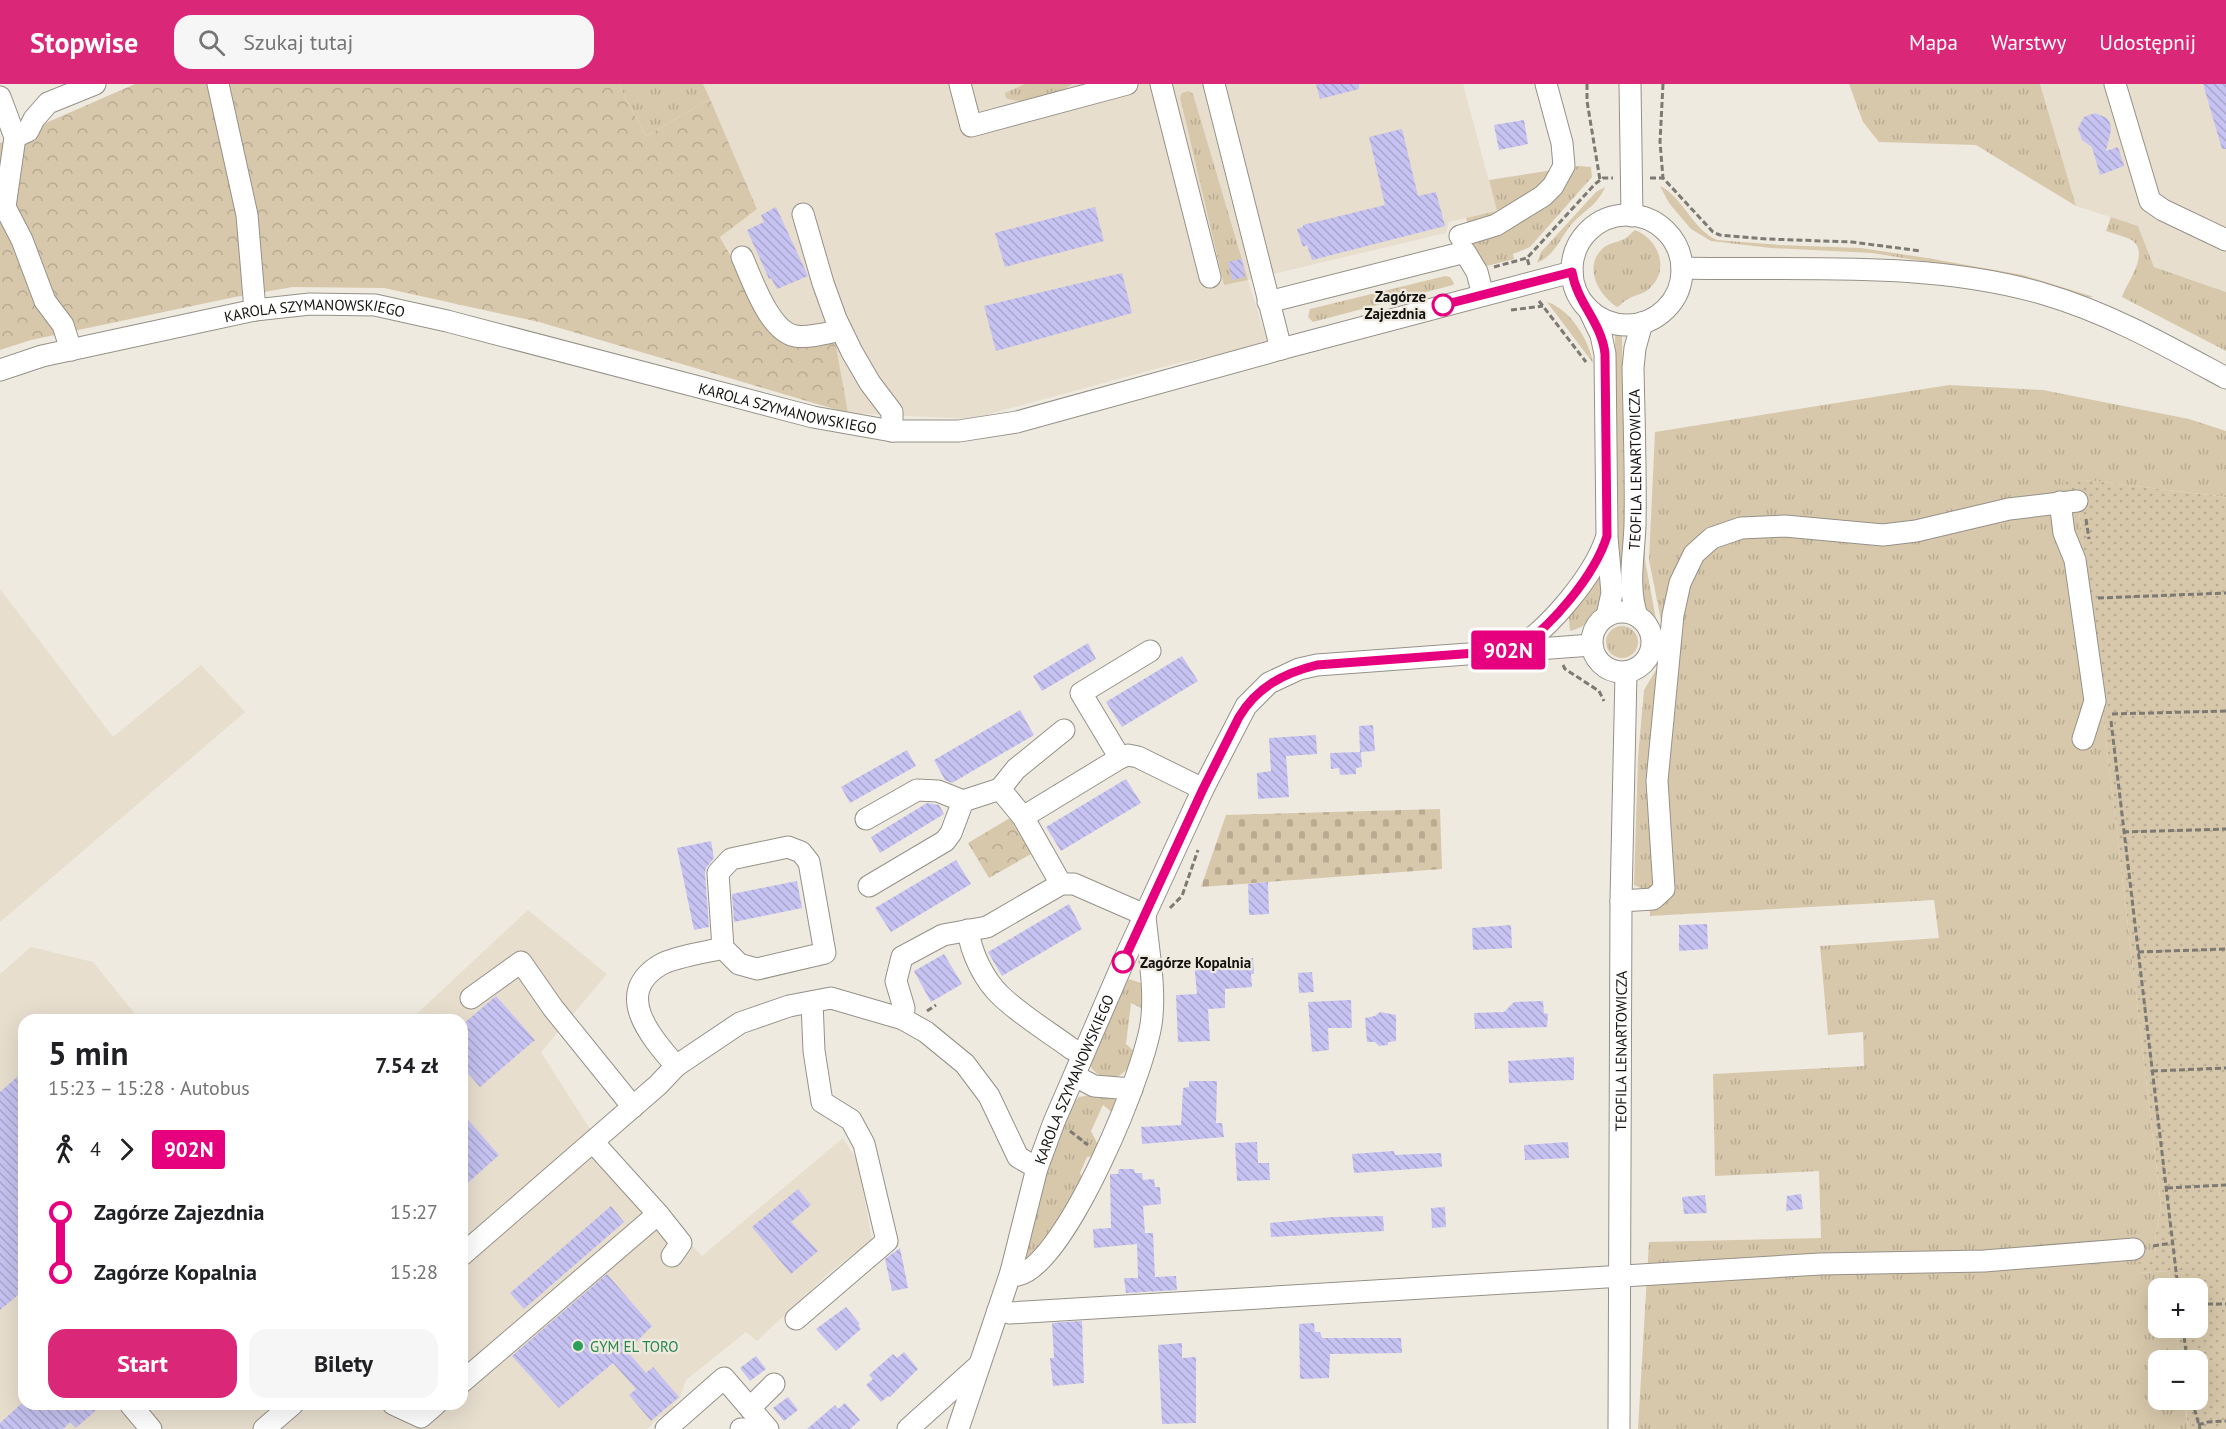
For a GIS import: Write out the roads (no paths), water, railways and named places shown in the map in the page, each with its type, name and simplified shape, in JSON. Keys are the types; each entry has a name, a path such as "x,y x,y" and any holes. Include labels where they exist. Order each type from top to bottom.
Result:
{"street":[{"path":"15,137 28,131 34,119 48,103 95,84"},
{"path":"218,84 247,215 255,310"},
{"path":"960,84 971,126 1094,88 1127,84"},
{"path":"1161,84 1210,277"},
{"path":"1214,84 1281,349"},
{"path":"1268,302 1496,225 1543,196 1553,186 1564,166 1562,143 1546,84"},
{"path":"1630,84 1632,216"},
{"path":"2115,84 2150,201 2163,210 2226,240"},
{"path":"0,97 15,137 3,204 22,240 45,301 63,325 71,350"},
{"path":"803,214 823,283 841,330 870,383 892,412 892,431"},
{"path":"1632,216 1653,222 1662,229 1676,246 1682,268 1681,280 1671,302 1663,311 1642,323 1631,325 1608,322 1589,310 1580,299 1574,286 1572,272 1576,249 1589,230 1609,218 1632,216"},
{"path":"1462,236 1477,272 1483,295"},
{"path":"742,257 774,322 793,336 817,335 841,330"},
{"path":"1682,268 1895,271 1985,280 2045,294 2103,315 2143,333 2226,378"},
{"name":"KAROLA SZYMANOWSKIEGO","path":"0,370 42,356 255,310 310,304 375,305 447,321 813,417 892,431 959,431 1008,424 1572,272"},
{"name":"TEOFILA LENARTOWICZA","path":"1589,310 1601,335 1605,354 1607,536 1612,593 1607,616"},
{"name":"TEOFILA LENARTOWICZA","path":"1636,616 1632,598 1635,525 1633,368 1635,348 1642,323"},
{"path":"1621,901 1653,899 1664,889 1657,781 1674,615 1680,583 1694,554 1712,538 1741,528 1785,526 1883,534 1917,531 2009,509 2069,502 2064,533 2075,560 2095,701 2083,739"},
{"path":"1515,650 1537,634 1581,584 1599,558 1607,536"},
{"path":"1620,612 1636,616 1645,623 1651,634 1651,650 1642,665 1626,673 1614,672 1596,658 1592,645 1593,632 1607,616 1620,612"},
{"name":"KAROLA SZYMANOWSKIEGO","path":"958,1429 1011,1272 1037,1168 1054,1122 1144,915 1203,789 1246,705 1269,683 1284,675 1317,665 1592,645"},
{"path":"1120,758 1081,693 1150,651"},
{"name":"TEOFILA LENARTOWICZA","path":"1619,1429 1621,901 1626,673"},
{"path":"866,819 917,790 938,791 963,801 1000,789 1016,769 1064,730"},
{"path":"1023,817 1128,755 1138,757 1203,789"},
{"path":"1000,789 1023,817 1061,884"},
{"path":"869,886 945,841 951,833 963,801"},
{"path":"788,847 801,852 809,862 825,953 757,969 739,964 723,948 718,873 731,859 788,847"},
{"path":"903,1019 904,1008 896,981 902,957 943,935 987,927 1061,884 1074,884 1144,915 1151,977 1152,1017 1144,1055 1132,1089 1075,1212 1044,1257 1032,1270 1018,1275 1011,1272"},
{"path":"968,930 970,947 1000,995 1072,1049 1083,1054"},
{"path":"676,1066 653,1039 639,1016 638,990 645,976 661,964 723,948"},
{"path":"471,998 521,962 553,1008 633,1107"},
{"path":"1121,968 1144,977 1151,977"},
{"path":"468,1250 633,1107 676,1066 740,1023 789,1006 831,998 903,1019 926,1032 965,1064 989,1096 1018,1157 1037,1168"},
{"path":"796,1319 887,1241 864,1144 851,1120 822,1102 814,1051 812,1002"},
{"path":"1074,1076 1094,1086 1132,1089"},
{"path":"593,1142 681,1243 672,1256"},
{"path":"468,1377 658,1214"},
{"path":"998,1310 1010,1312 1820,1264 1984,1261 2134,1249"},
{"path":"908,1429 981,1364"},
{"path":"666,1429 724,1378 768,1429"},
{"path":"750,1408 774,1384"},
{"path":"135,1410 151,1429"},
{"path":"264,1429 286,1410"},
{"path":"406,1410 421,1417 429,1410"}],"place":[{"name":"Zagórze Zajezdnia","path":"1443,305"},
{"name":"Zagórze Kopalnia","path":"1123,962"},
{"name":"GYM EL TORO","path":"578,1346"}]}
